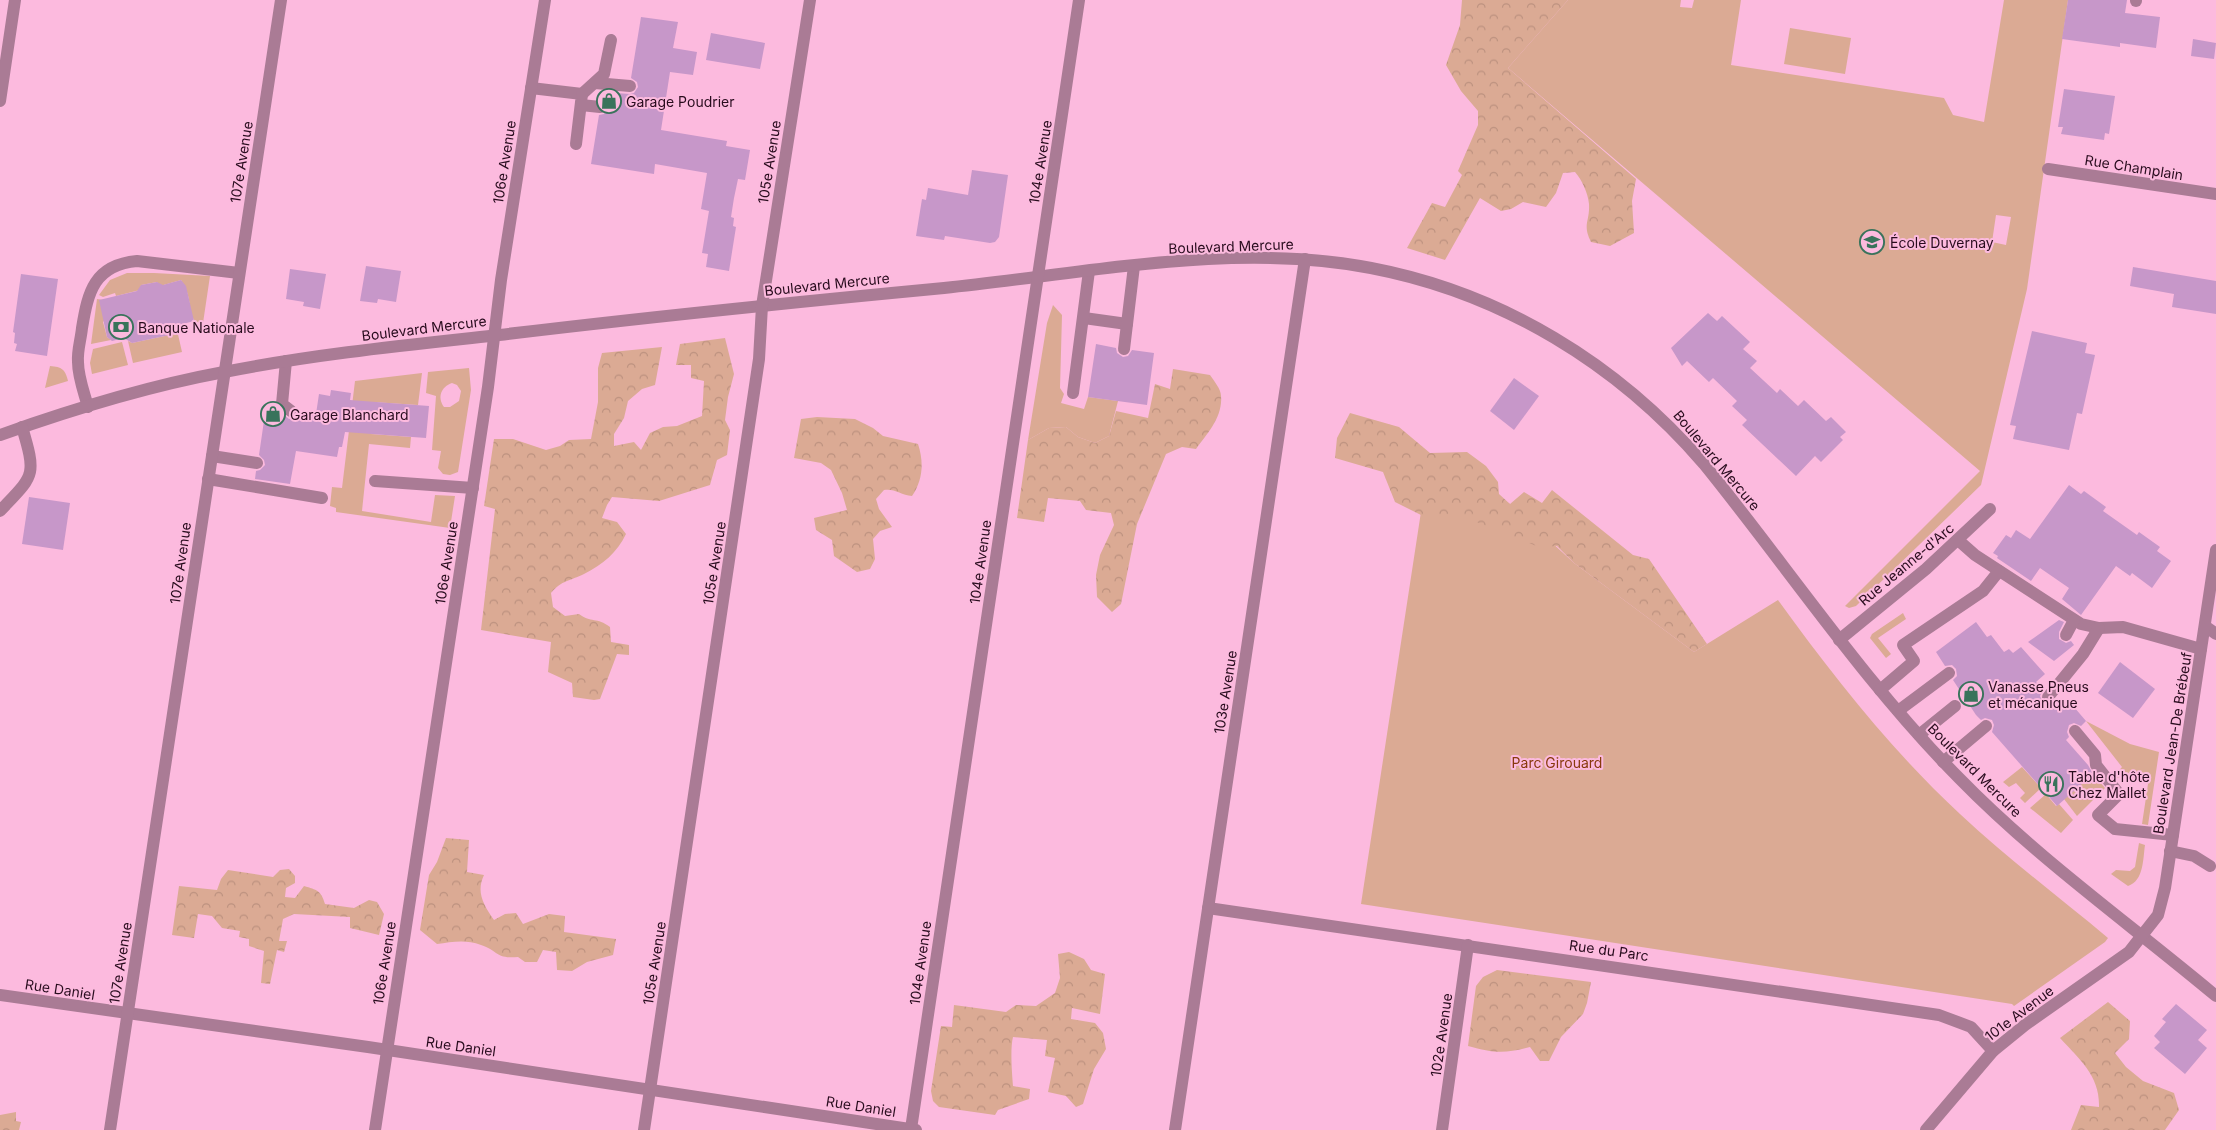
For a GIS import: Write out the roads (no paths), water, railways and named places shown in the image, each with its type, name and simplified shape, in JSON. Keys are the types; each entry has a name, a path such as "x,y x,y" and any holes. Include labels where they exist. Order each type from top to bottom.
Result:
{"street":[{"path":"0,101 15,0"},
{"name":"107e Avenue","path":"110,1130 281,0"},
{"name":"106e Avenue","path":"375,1130 545,0"},
{"name":"105e Avenue","path":"644,1130 759,358 762,306 810,0"},
{"name":"104e Avenue","path":"914,1130 1079,0"},
{"path":"576,144 582,99 604,74 611,40"},
{"path":"595,82 630,86"},
{"path":"531,88 582,99 600,107"},
{"name":"Rue Champlain","path":"2048,169 2216,194"},
{"name":"Boulevard Mercure","path":"0,435 88,407 224,372 494,335 1134,266 1277,257 1305,259 1401,274 1493,305 1548,333 1611,376 1662,418 1704,464 1839,640 1943,762 2011,828 2216,996"},
{"name":"103e Avenue","path":"1175,1130 1305,259"},
{"path":"88,407 78,369 78,354 89,295 96,281 104,273 120,263 136,261 239,272"},
{"path":"1124,349 1134,266"},
{"path":"1073,393 1089,271"},
{"path":"1084,318 1127,324"},
{"path":"286,362 282,404 291,410"},
{"path":"0,511 27,482 30,474 30,453 22,428"},
{"path":"212,456 257,463"},
{"path":"208,479 322,498"},
{"path":"375,480 473,488"},
{"name":"Rue Jeanne-d'Arc","path":"1839,640 1926,569 1990,509"},
{"path":"1958,540 1975,556 2090,627 2123,628 2201,649"},
{"name":"Boulevard Jean-De Brébeuf","path":"2143,935 2160,909 2216,550"},
{"path":"1880,690 1914,661 1903,645 1983,591 1999,571"},
{"path":"2066,635 2070,614"},
{"path":"2205,626 2216,634"},
{"path":"2048,697 2100,628"},
{"path":"1898,711 1949,673"},
{"path":"1919,735 1955,706"},
{"path":"1943,762 1986,726"},
{"path":"2075,731 2095,755 2096,765 2119,794 2098,816 2115,829 2173,835"},
{"path":"2170,851 2194,856 2210,866"},
{"name":"Rue du Parc","path":"1208,908 1940,1015 1971,1027 1993,1051"},
{"name":"101e Avenue","path":"1926,1130 1993,1051 2026,1025 2123,958 2143,935"},
{"name":"102e Avenue","path":"1442,1130 1468,945"},
{"name":"Rue Daniel","path":"0,995 386,1050 914,1130"}],"place":[{"name":"Garage Poudrier","path":"609,101"},
{"name":"École Duvernay","path":"1872,242"},
{"name":"Banque Nationale","path":"121,327"},
{"name":"Garage Blanchard","path":"273,414"},
{"name":"Vanasse Pneus et mécanique","path":"1971,694"},
{"name":"Table d'hôte Chez Mallet","path":"2051,784"}],"park label":[{"name":"Parc Girouard","path":"1557,762"}]}
